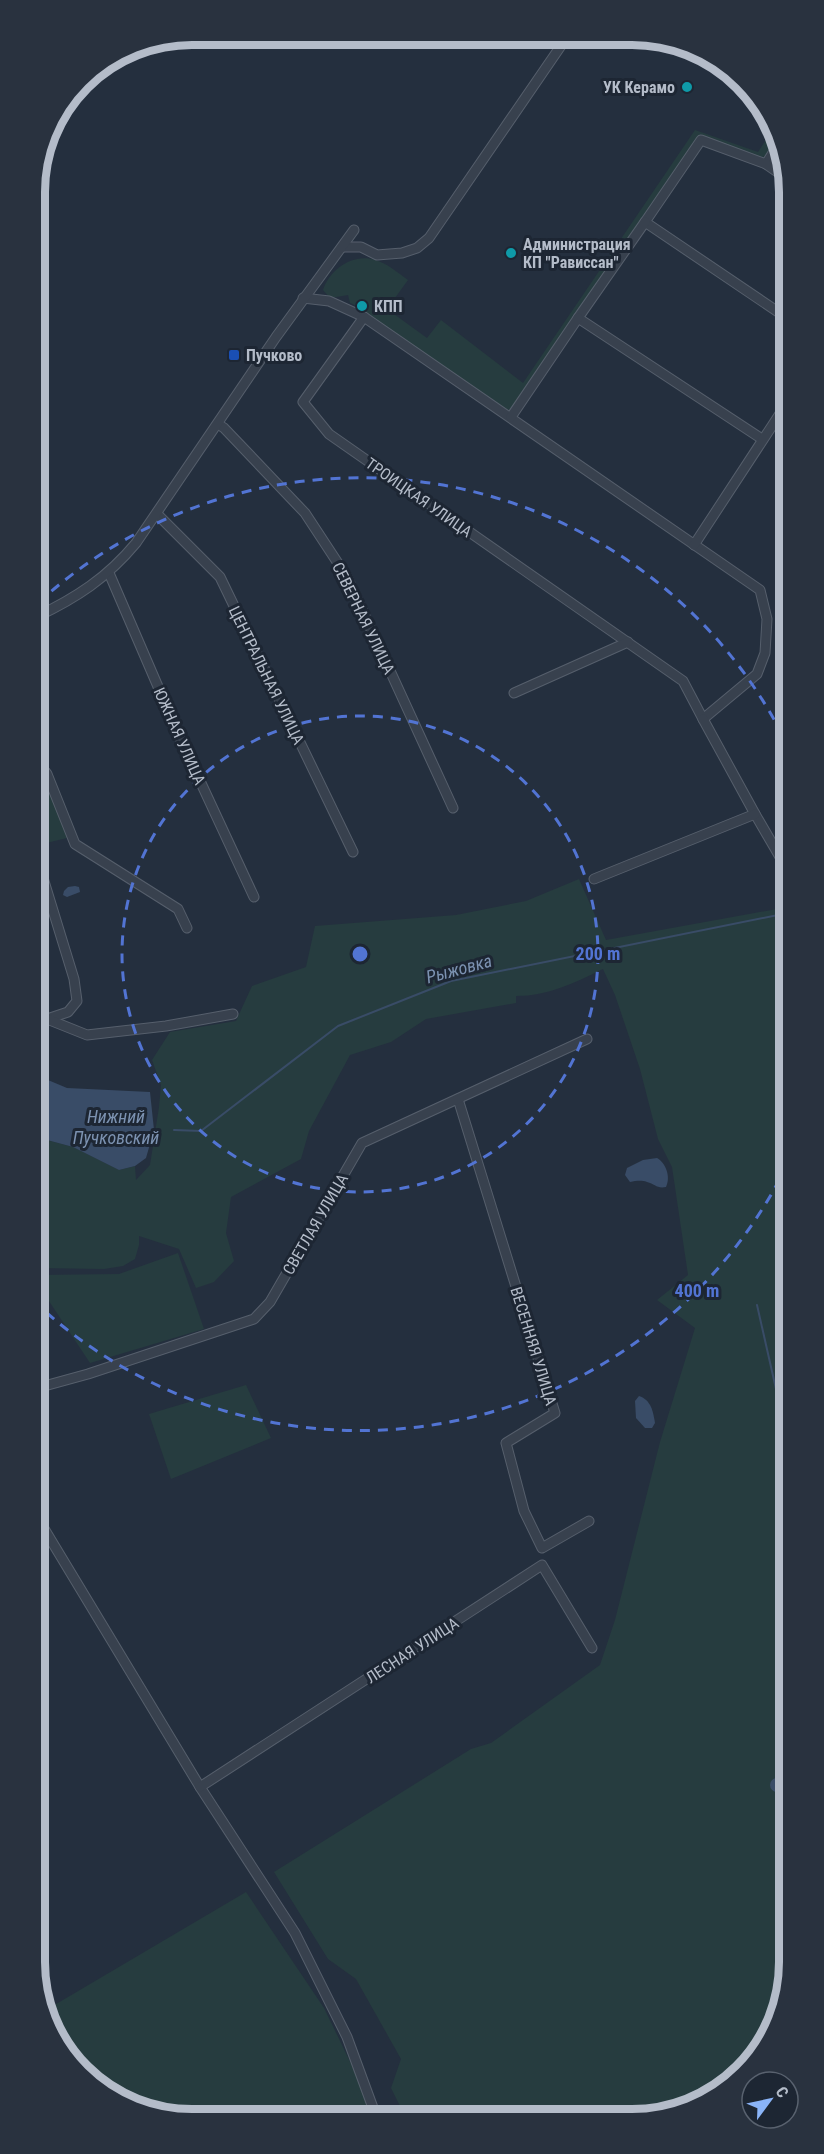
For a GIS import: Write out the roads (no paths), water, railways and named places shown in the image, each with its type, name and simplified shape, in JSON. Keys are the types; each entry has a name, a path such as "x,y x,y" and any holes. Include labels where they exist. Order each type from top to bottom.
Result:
{"street":[{"path":"343,247 361,247 377,255 402,253 417,249 429,238 562,45"},
{"path":"512,417 701,140 766,164 778,172"},
{"path":"766,164 773,153"},
{"path":"645,222 779,313"},
{"path":"45,613 109,573 136,543 303,298 354,230"},
{"path":"303,298 329,301 359,314 512,417 760,590 767,619 765,653 758,674 703,719"},
{"name":"ТРОИЦКАЯ УЛИЦА","path":"359,314 303,402 329,434 683,681 754,814 779,854"},
{"path":"578,318 762,440"},
{"path":"694,545 779,415"},
{"name":"СЕВЕРНАЯ УЛИЦА","path":"218,424 266,470 305,513 347,577 453,808"},
{"name":"ЦЕНТРАЛЬНАЯ УЛИЦА","path":"157,514 220,577 353,852"},
{"name":"ЮЖНАЯ УЛИЦА","path":"109,573 176,730 254,897"},
{"path":"514,693 628,642"},
{"path":"45,771 75,844 178,909 187,928"},
{"path":"594,879 754,814"},
{"path":"45,884 74,979 77,1001 68,1012 47,1019"},
{"path":"47,1019 87,1035 166,1026 233,1014"},
{"name":"СВЕТЛАЯ УЛИЦА","path":"45,1386 88,1374 254,1319 270,1302 362,1143 586,1039"},
{"name":"ВЕСЕННЯЯ УЛИЦА","path":"458,1099 555,1413 506,1443 524,1511 542,1548 589,1521"},
{"path":"45,1530 200,1787 295,1933 347,2037 373,2109"},
{"name":"ЛЕСНАЯ УЛИЦА","path":"200,1787 542,1565 592,1648"}],"water":[{"path":"68,887 79,887 80,892 67,897 63,895"},
{"name":"Нижний Пучковский","path":"45,1079 67,1088 150,1092 154,1130 146,1158 135,1166 119,1170 73,1147 45,1139"},
{"path":"657,1158 667,1171 666,1187 658,1187 643,1181 630,1182 625,1175 627,1168 643,1160"},
{"path":"639,1396 651,1406 655,1423 652,1428 645,1428 636,1418 635,1401"},
{"path":"779,1779 779,1791 777,1792 772,1790 770,1785 772,1780"}],"waterway":[{"name":"Рыжовка","path":"174,1130 201,1131 338,1026 451,981 779,915"},
{"path":"757,1305 779,1394"}],"place":[{"name":"УК Керамо","path":"687,87"},
{"name":"Администрация КП \"Рависсан\"","path":"511,253"},
{"name":"КПП","path":"362,306"},
{"name":"Пучково","path":"234,355"}]}
